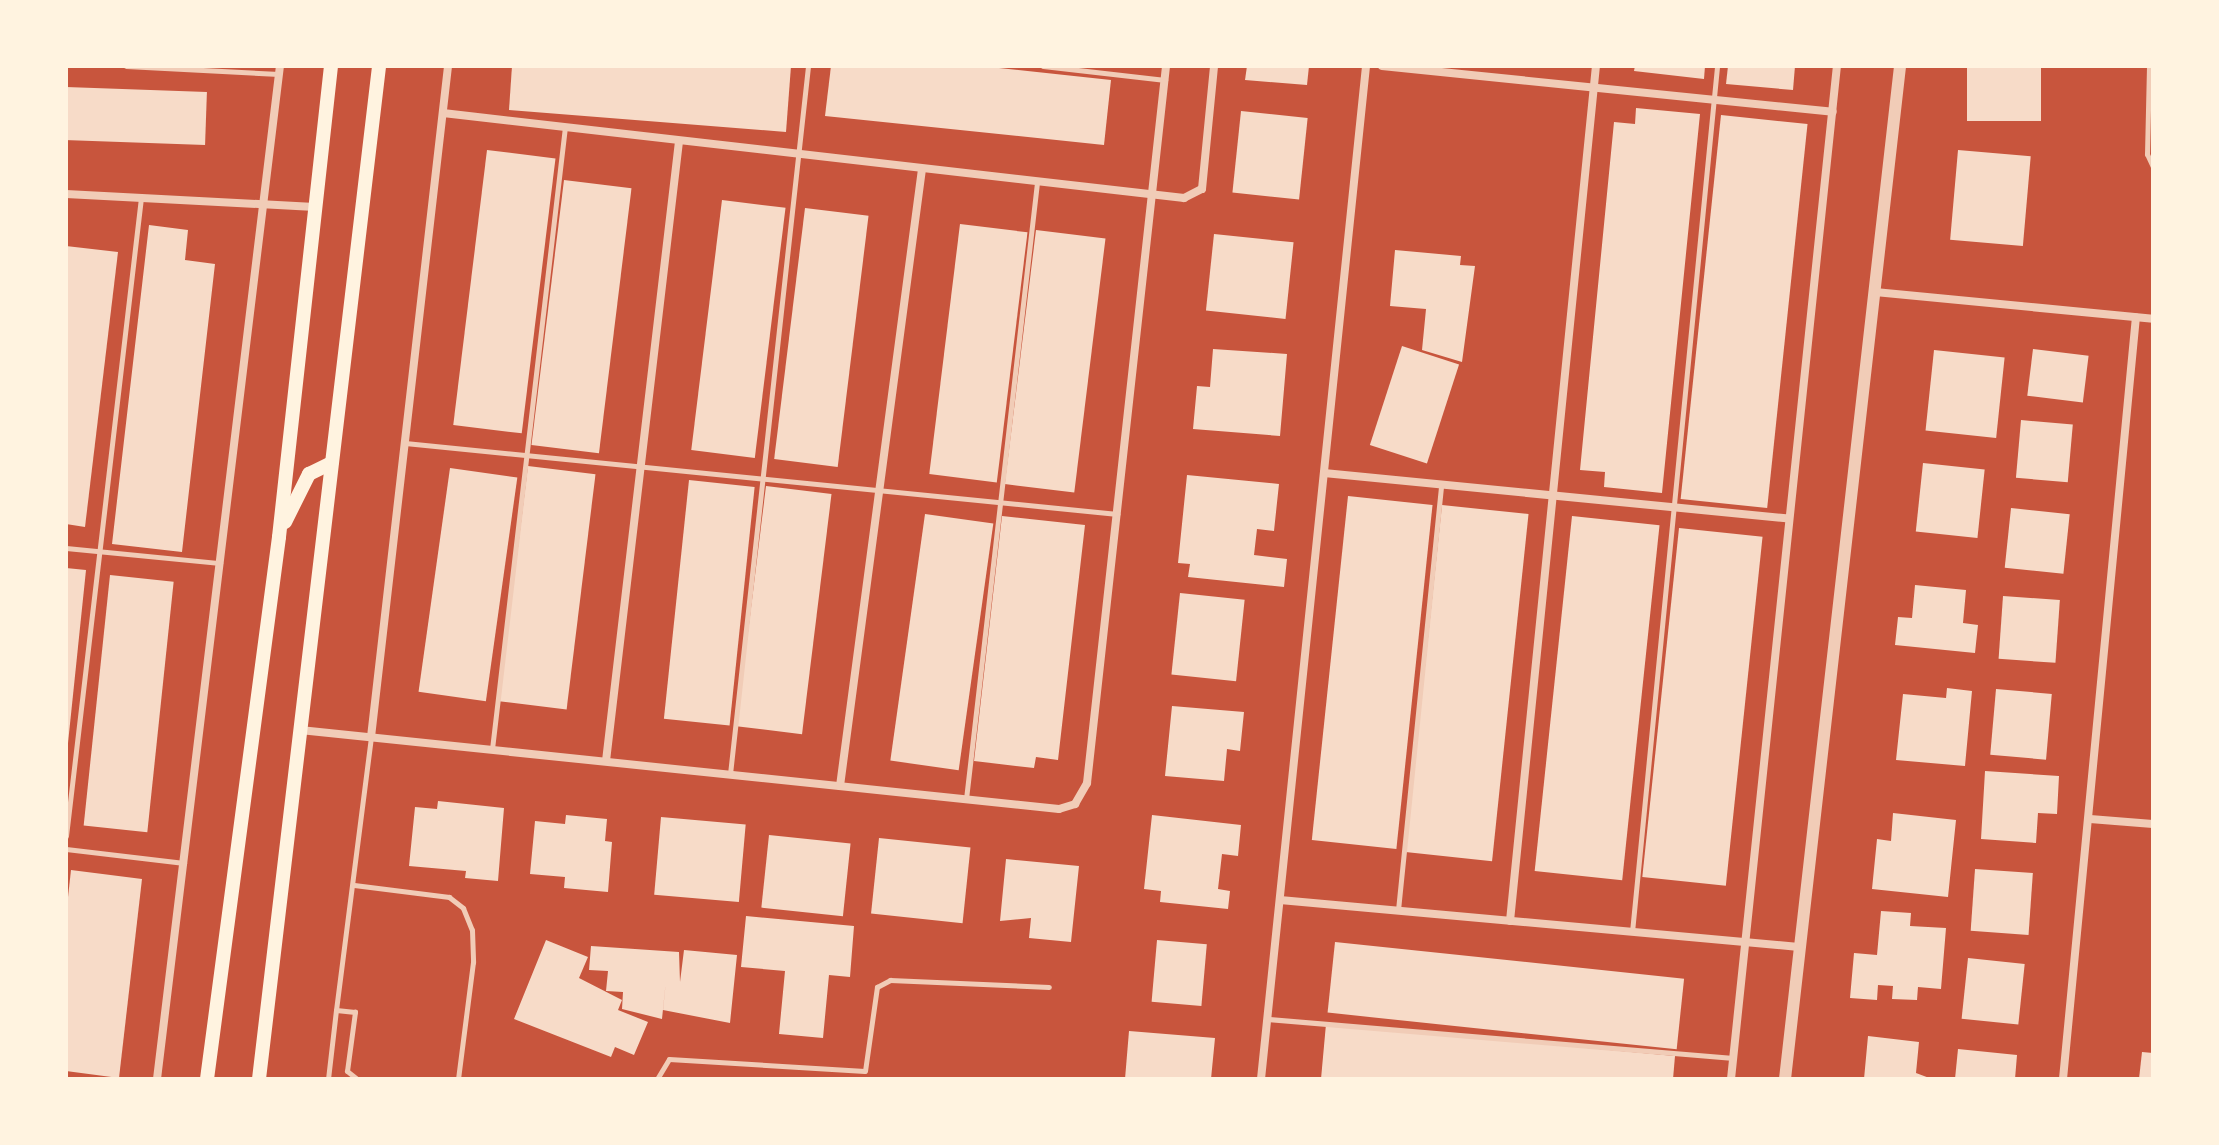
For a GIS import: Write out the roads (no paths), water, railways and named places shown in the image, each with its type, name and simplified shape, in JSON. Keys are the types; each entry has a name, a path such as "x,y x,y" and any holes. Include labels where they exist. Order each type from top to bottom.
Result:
{"main road":[{"path":"207,1079 279,537 331,66"},
{"path":"259,1079 379,66"},
{"path":"279,537 309,474 332,463"}],"street":[{"path":"371,737 448,66"},
{"path":"300,730 1059,809 1083,795 1166,66"},
{"path":"443,113 1184,198 1202,189 1214,66"},
{"path":"1261,1079 1366,66"},
{"path":"1382,66 1833,112"},
{"path":"1510,921 1596,66"},
{"path":"1731,1079 1837,66"},
{"path":"1785,1079 1900,66"},
{"path":"157,1079 279,70"},
{"path":"606,761 679,141"},
{"path":"840,786 922,169"},
{"path":"66,194 315,207"},
{"path":"1875,292 2153,319"},
{"path":"2063,1079 2136,317"},
{"path":"1324,473 1789,519"},
{"path":"2090,819 2153,824"},
{"path":"1280,900 1799,947"}],"lane":[{"path":"126,66 279,70"},
{"path":"730,774 808,66"},
{"path":"1043,66 1165,80"},
{"path":"1483,76 1484,66"},
{"path":"1632,932 1717,66"},
{"path":"2149,66 2147,154 2153,167"},
{"path":"492,749 565,127"},
{"path":"966,799 1037,183"},
{"path":"66,836 141,198"},
{"path":"405,443 1117,514"},
{"path":"1397,911 1441,485"},
{"path":"66,548 220,563"},
{"path":"328,1079 371,737"},
{"path":"66,849 184,863"},
{"path":"354,885 449,897 463,908 472,930 473,962 458,1079"},
{"path":"865,1079 877,987 890,980 1049,987"},
{"path":"336,1010 355,1012 347,1071 357,1079"},
{"path":"1268,1019 1733,1058"},
{"path":"657,1079 669,1059 865,1071"}]}
